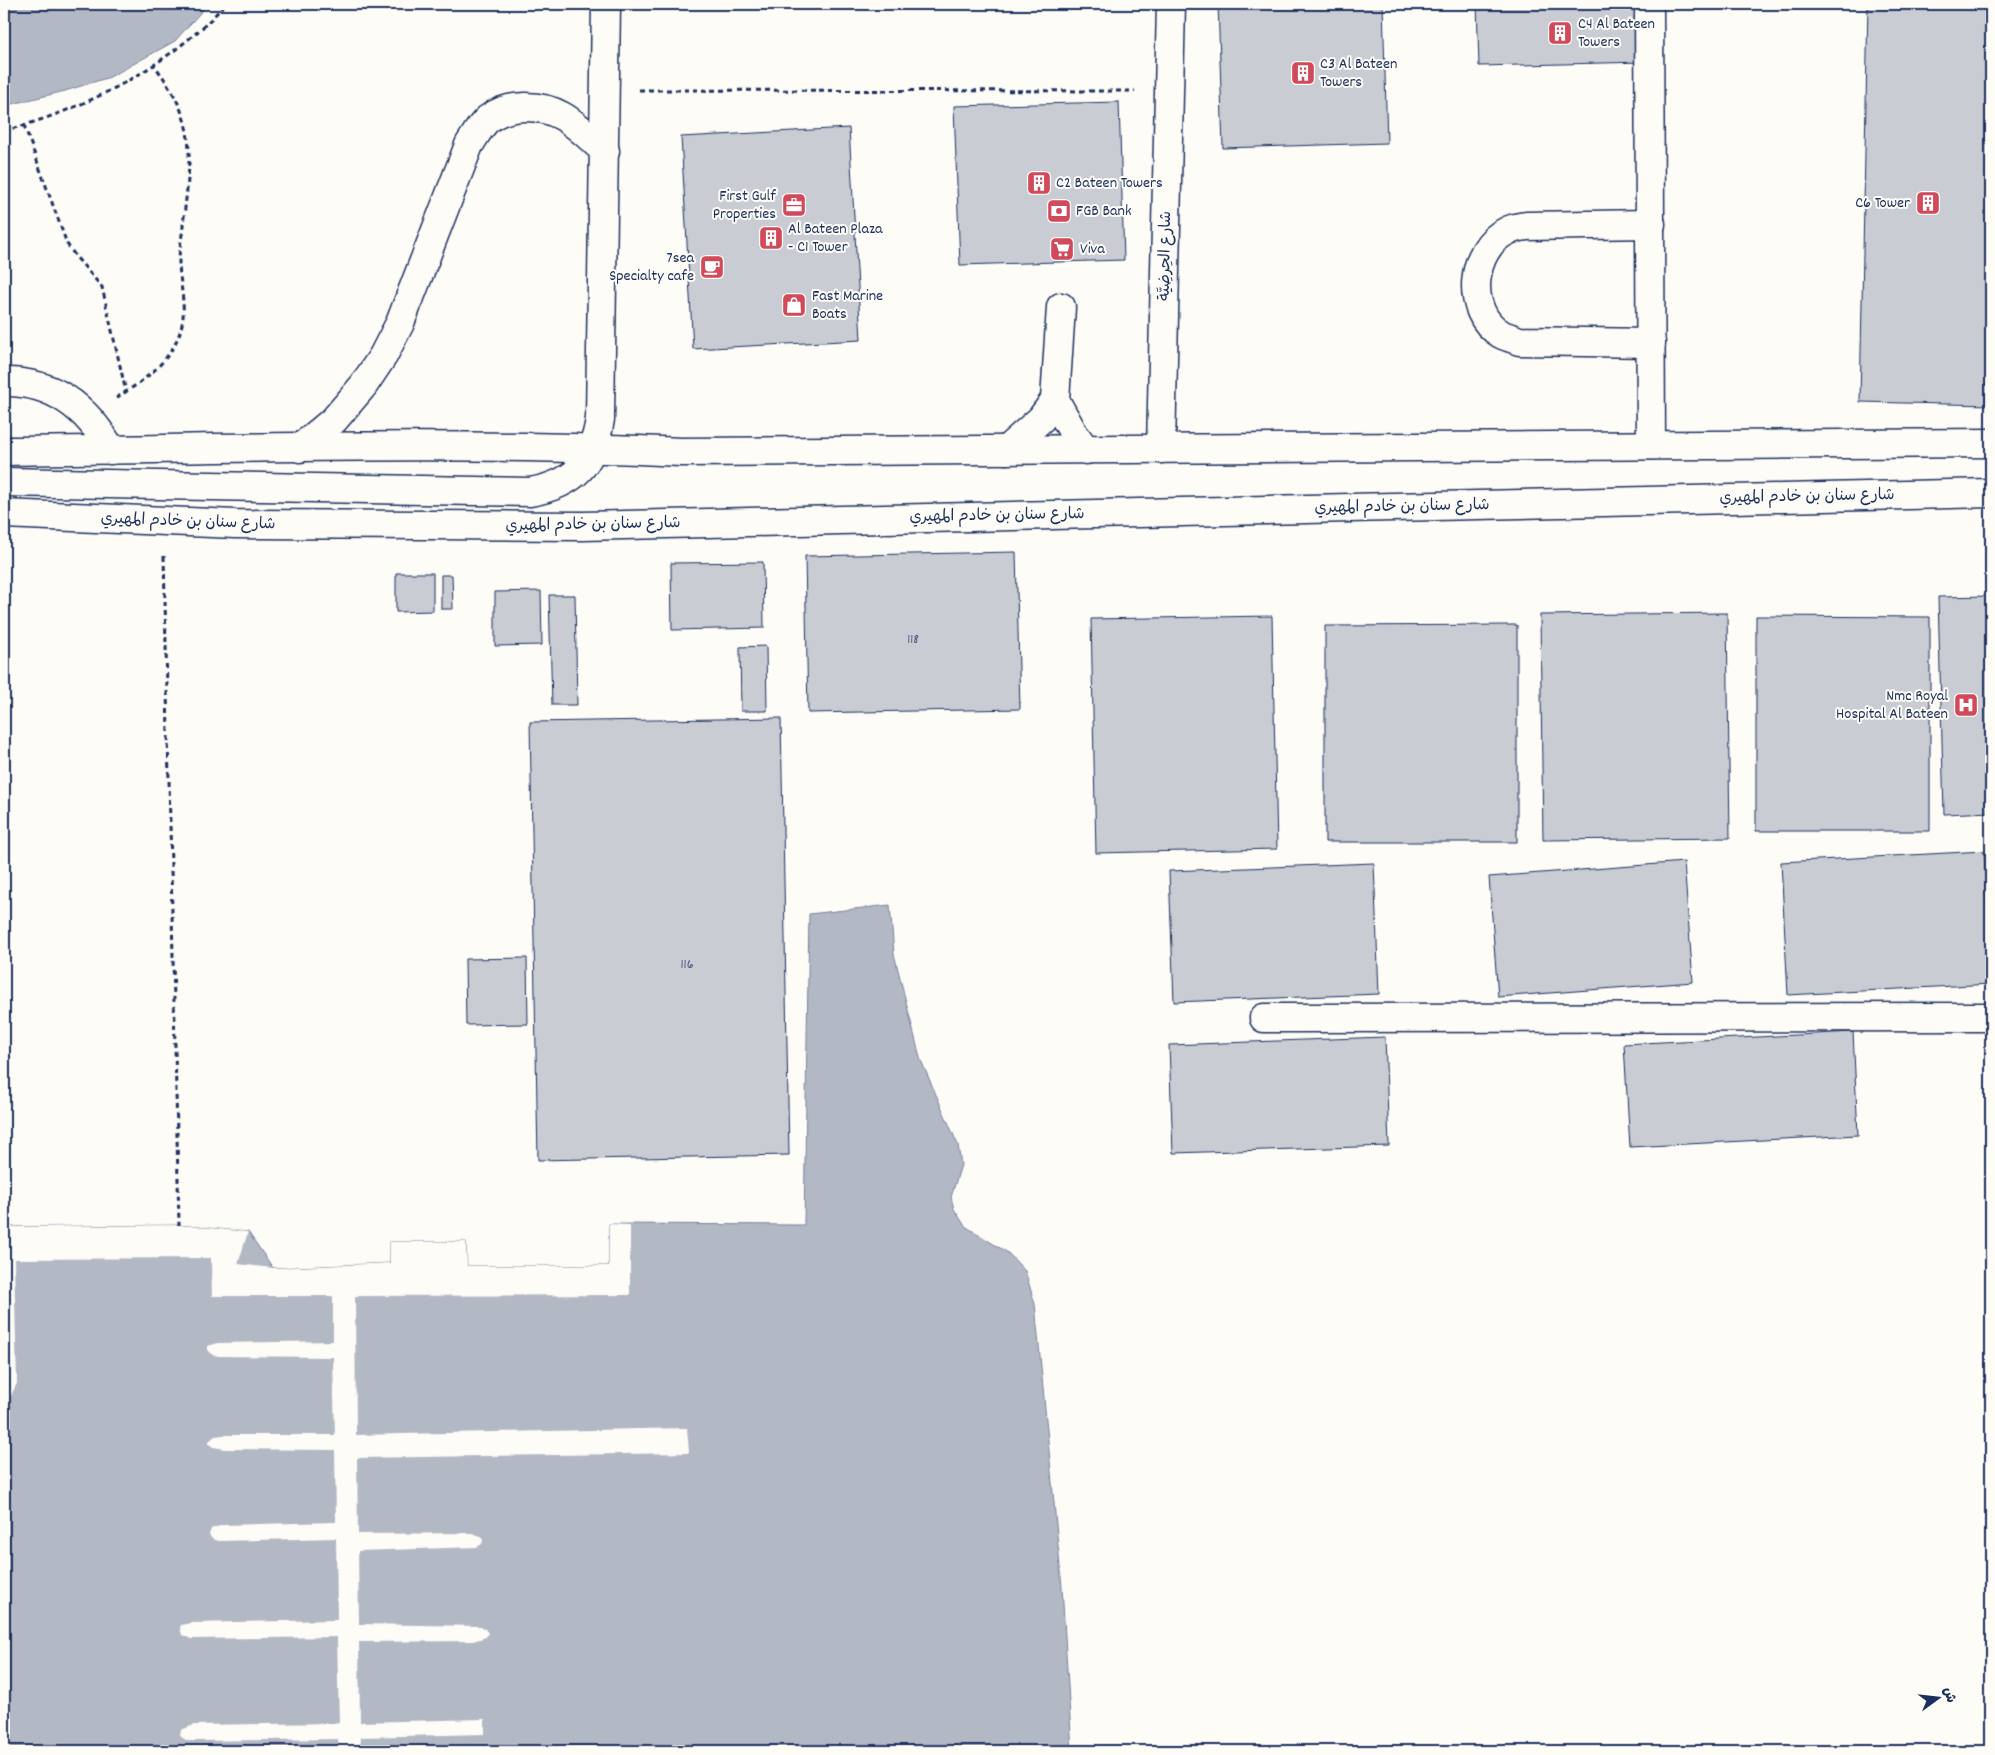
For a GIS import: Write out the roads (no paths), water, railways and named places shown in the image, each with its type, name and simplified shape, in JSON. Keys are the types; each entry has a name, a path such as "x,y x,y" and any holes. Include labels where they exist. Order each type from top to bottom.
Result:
{"street":[{"path":"4,482 530,492 560,484 586,462 594,448 600,419 606,4"},
{"name":"شارع الحِرضِيَّة","path":"1161,449 1172,4"},
{"path":"1649,4 1651,445"},
{"path":"300,448 334,420 363,386 383,356 400,323 470,144 488,119 516,108 533,107 549,110 574,125 605,151"},
{"path":"1651,224 1526,226 1507,230 1491,243 1480,260 1475,280 1477,300 1486,319 1500,334 1519,341 1651,343"},
{"path":"1061,307 1055,400 1074,434 1086,450"},
{"path":"4,382 33,385 54,392 72,402 88,416 112,450"},
{"path":"1006,450 1036,424 1055,400"},
{"path":"4,451 594,448 681,452 1991,443"},
{"name":"شارع سنان بن خادم المهيري","path":"4,514 235,524 583,526 1991,493"},
{"path":"1264,1018 1991,1017"}],"place":[{"name":"C4 Al Bateen Towers","path":"1560,33"},
{"name":"C3 Al Bateen Towers","path":"1303,73"},
{"name":"C2 Bateen Towers","path":"1039,183"},
{"name":"C6 Tower","path":"1928,203"},
{"name":"First Gulf Properties","path":"794,205"},
{"name":"FGB Bank","path":"1059,211"},
{"name":"Al Bateen Plaza - C1 Tower","path":"771,238"},
{"name":"Viva","path":"1062,249"},
{"name":"7sea Specialty cafe","path":"712,267"},
{"name":"Fast Marine Boats","path":"794,305"},
{"name":"Nmc Royal Hospital Al Bateen","path":"1966,705"}]}
